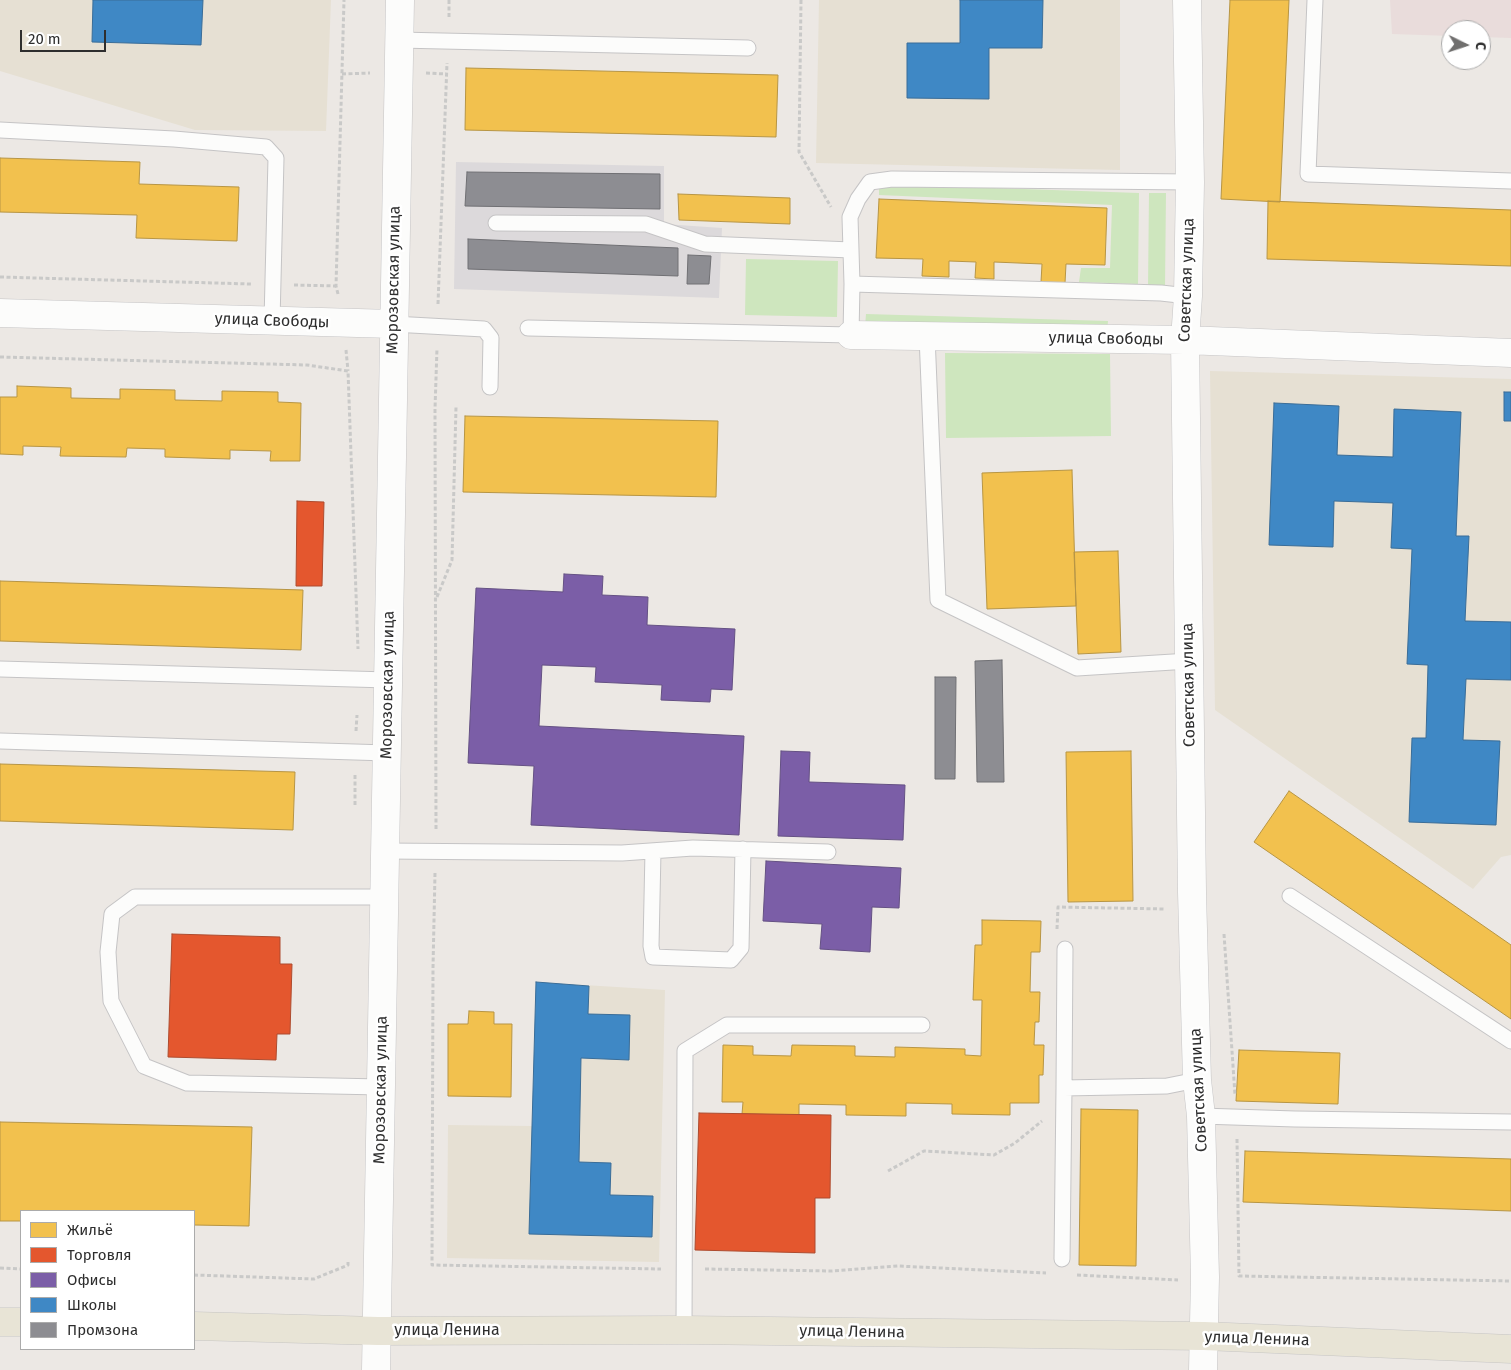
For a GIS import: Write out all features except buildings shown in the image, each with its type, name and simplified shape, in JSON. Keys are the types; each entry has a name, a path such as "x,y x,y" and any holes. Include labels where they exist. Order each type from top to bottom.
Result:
{"main road":[{"path":"0,1322 20,1322"},
{"name":"улица Ленина","path":"195,1326 378,1331 684,1330 1204,1336 1511,1349"}],"street":[{"name":"Морозовская улица","path":"376,1370 400,0"},
{"name":"Советская улица","path":"1187,0 1190,182 1188,296 1185,340 1197,1080 1201,1116 1204,1276 1203,1370"},
{"name":"улица Свободы","path":"0,313 393,324"},
{"name":"улица Свободы","path":"851,335 1185,340 1511,353"}],"lane":[{"path":"1315,0 1308,174 1511,181"},
{"path":"399,40 748,48"},
{"path":"0,130 165,138 266,147 276,158 272,321"},
{"path":"528,328 851,335 850,217 858,199 870,182 892,178 1160,180 1190,182"},
{"path":"496,223 646,224 704,244 851,250"},
{"path":"852,284 1151,293 1188,296"},
{"name":"улица Свободы","path":"393,324 484,329 491,338 490,387"},
{"path":"927,336 938,600 1077,668 1189,661"},
{"path":"0,669 388,680"},
{"path":"0,741 387,753"},
{"path":"385,851 622,853 693,848 828,852"},
{"path":"653,851 651,946 653,957 731,960 741,948 743,850"},
{"path":"1290,896 1511,1041"},
{"path":"381,1087 187,1083 144,1066 111,1001 108,952 112,914 136,897 384,897"},
{"path":"1062,1259 1065,949"},
{"path":"684,1330 685,1051 727,1025 922,1025"},
{"path":"1064,1088 1167,1086 1197,1080"},
{"path":"1201,1116 1277,1119 1511,1122"}],"path":[{"path":"0,278 336,286 344,0"},
{"path":"448,0 449,41 446,74 435,409 436,851 433,968 432,1265 651,1268"},
{"path":"801,0 799,152 834,213"},
{"path":"0,357 307,365 348,371 359,680 354,752 355,810"},
{"path":"435,600 452,560 456,407"},
{"path":"1057,935 1058,908 1166,909"},
{"path":"1224,931 1237,1117 1239,1276 1511,1280"},
{"path":"888,1171 924,1151 994,1155 1015,1143 1044,1118"},
{"path":"195,1275 314,1280 348,1265 348,1255"},
{"path":"684,1269 831,1271 898,1266 1052,1273"},
{"path":"0,1268 20,1269"},
{"path":"1070,1274 1176,1280"}],"shaded area":[{"path":"0,0 331,0 326,131 195,130 0,71"},
{"path":"819,0 1120,0 1120,170 816,163"},
{"path":"1390,0 1511,0 1511,38 1491,37 1491,20 1441,20 1441,36 1392,34"},
{"path":"456,162 664,166 664,224 722,228 719,298 454,289"},
{"path":"1210,371 1511,379 1511,855 1501,857 1473,889 1215,710"},
{"path":"536,982 665,990 659,1262 447,1258 448,1125 532,1126"}],"green space":[{"path":"879,184 1139,193 1138,284 1079,282 1081,268 1110,268 1112,205 879,195"},
{"path":"1149,193 1166,193 1165,287 1148,287"},
{"path":"746,259 838,261 837,317 745,315"},
{"path":"866,314 1108,321 1107,333 865,327"},
{"path":"945,353 1110,354 1111,436 946,438"}]}
